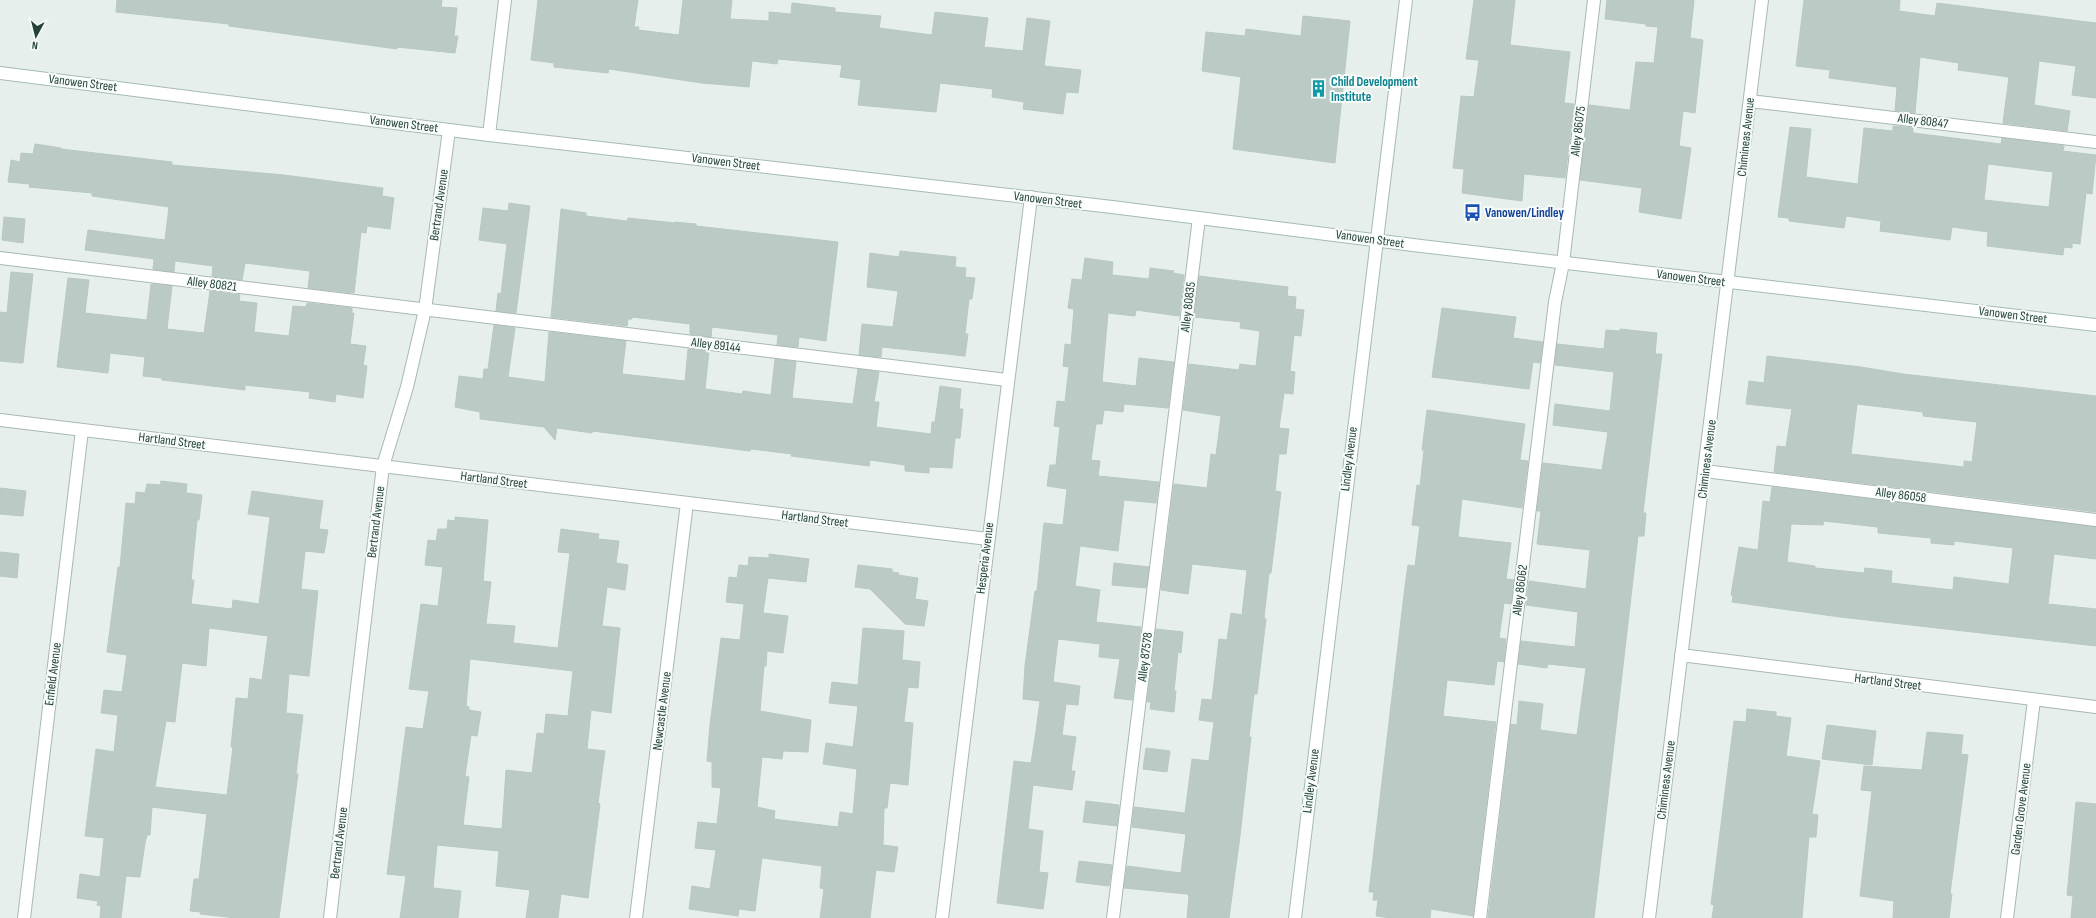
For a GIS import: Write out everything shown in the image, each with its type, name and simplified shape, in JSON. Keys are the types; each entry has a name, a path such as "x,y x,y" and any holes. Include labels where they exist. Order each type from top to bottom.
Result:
{"street":[{"path":"489,135 505,0"},
{"name":"Lindley Avenue","path":"1295,918 1406,0"},
{"name":"Alley 86075","path":"1562,263 1594,0"},
{"name":"Chimineas Avenue","path":"1649,918 1762,0"},
{"name":"Vanowen Street","path":"0,73 489,135 1031,197 1562,263 2096,325"},
{"name":"Alley 80847","path":"1750,101 2096,142"},
{"name":"Bertrand Avenue","path":"330,918 383,466 407,387 425,310 449,130"},
{"name":"Hesperia Avenue","path":"942,918 1007,380 1031,197"},
{"name":"Alley 80835","path":"1177,396 1199,218"},
{"name":"Alley 80821","path":"0,258 425,310"},
{"name":"Alley 86062","path":"1480,918 1555,302 1562,263"},
{"name":"Alley 89144","path":"425,310 1007,380"},
{"name":"Alley 87578","path":"1113,918 1177,396"},
{"name":"Hartland Street","path":"0,420 988,539"},
{"name":"Enfield Avenue","path":"24,918 82,430"},
{"name":"Alley 86058","path":"1705,471 2096,520"},
{"name":"Newcastle Avenue","path":"636,918 687,503"},
{"name":"Hartland Street","path":"1681,655 2096,707"},
{"name":"Garden Grove Avenue","path":"2007,918 2034,700"}],"building":[{"path":"117,0 442,0 441,7 457,8 454,36 458,36 455,53 397,47 397,49 229,26 229,24 116,12"},
{"path":"538,0 638,0 634,27 639,27 638,30 679,35 683,0 732,0 730,19 769,21 769,12 791,14 792,3 835,8 835,12 881,16 879,28 932,35 935,12 988,18 984,47 1023,51 1027,18 1050,21 1044,66 1081,70 1078,93 1066,92 1063,114 1023,109 1024,102 992,97 993,89 940,83 936,112 858,105 861,80 840,77 842,65 778,59 777,64 752,61 749,87 702,83 609,69 608,73 554,67 554,63 531,60"},
{"path":"1474,0 1515,0 1510,45 1570,52 1564,103 1574,104 1565,178 1524,174 1522,201 1462,193 1464,169 1453,168 1461,96 1474,97 1479,60 1466,59"},
{"path":"1607,0 1694,0 1690,38 1703,40 1695,113 1683,111 1679,146 1691,148 1681,219 1639,212 1642,188 1580,180 1589,105 1630,110 1636,62 1654,63 1658,27 1605,19"},
{"path":"1804,0 1900,0 1899,11 1935,16 1937,3 2096,23 2096,98 2072,95 2076,66 2039,61 2034,105 2070,111 2067,131 2003,123 2009,77 1958,70 1959,63 1920,57 1915,113 1895,111 1897,87 1829,78 1830,70 1796,66"},
{"path":"1303,16 1350,21 1335,163 1233,149 1241,77 1202,71 1206,32 1245,36 1246,29 1301,36"},
{"path":"1893,126 1913,128 1913,133 2001,144 2002,138 2064,146 2063,151 2096,155 2092,194 2086,193 2080,244 2072,243 2072,248 2064,247 2063,255 1987,246 1988,232 1952,227 1950,240 1880,231 1881,221 1846,216 1844,228 1789,221 1789,218 1778,217 1790,127 1811,129 1806,177 1858,184 1864,128 1893,131","holes":["1988,164 2053,172 2049,207 1984,200"]},
{"path":"35,144 61,149 172,162 172,165 284,175 383,188 382,196 394,198 390,229 367,226 366,233 361,232 354,293 308,288 310,271 245,263 242,280 212,276 213,266 175,261 174,272 153,269 154,259 85,250 88,230 165,240 169,207 92,196 92,193 29,187 30,184 8,182 11,160 20,162 21,153 33,154"},
{"path":"509,203 530,206 516,313 496,311 498,293 501,294 507,244 479,240 483,208 508,211"},
{"path":"561,209 586,213 586,216 627,221 628,218 696,224 696,226 838,242 826,341 799,337 798,347 777,345 778,335 712,327 711,337 690,334 690,324 632,317 632,319 628,319 627,326 551,317"},
{"path":"4,217 25,219 23,243 2,240"},
{"path":"900,251 956,257 955,267 966,268 965,277 975,278 972,299 969,299 965,334 968,334 965,356 882,347 881,357 859,355 862,324 893,327 898,291 867,287 870,253 899,257"},
{"path":"1085,258 1113,262 1112,275 1149,279 1150,268 1174,271 1173,273 1184,275 1179,316 1136,310 1135,316 1108,313 1102,382 1136,386 1139,358 1174,362 1168,408 1124,404 1123,412 1104,410 1102,424 1096,424 1091,460 1100,461 1098,476 1159,482 1156,503 1124,500 1118,551 1080,546 1075,586 1100,590 1096,622 1141,627 1132,700 1114,698 1120,659 1099,657 1100,644 1058,639 1053,682 1080,686 1078,705 1066,704 1062,735 1076,737 1071,771 1075,771 1072,790 1033,785 1028,829 1043,831 1039,872 1048,873 1043,909 997,903 1014,761 1031,763 1035,738 1040,701 1023,699 1025,666 1035,591 1037,591 1044,523 1063,525 1067,489 1047,486 1050,465 1056,465 1060,427 1054,426 1057,401 1065,402 1069,367 1063,366 1065,344 1071,345 1074,309 1068,308 1072,279 1082,280"},
{"path":"11,272 33,274 23,363 0,361 0,312 7,313"},
{"path":"1199,276 1288,287 1287,296 1296,297 1295,309 1304,310 1301,336 1294,335 1290,371 1295,372 1293,394 1284,393 1279,428 1289,429 1286,454 1279,454 1275,491 1281,492 1271,573 1269,573 1264,618 1266,619 1257,694 1254,694 1249,737 1251,737 1240,836 1229,918 1187,918 1189,896 1187,894 1124,888 1127,866 1181,873 1186,834 1132,827 1134,807 1185,813 1192,759 1209,761 1214,722 1199,720 1202,699 1212,700 1219,639 1227,640 1231,613 1242,615 1247,570 1192,564 1188,594 1161,590 1174,484 1207,488 1211,454 1216,455 1221,416 1183,410 1189,364 1239,370 1240,364 1256,366 1260,331 1240,328 1241,322 1194,317"},
{"path":"68,278 89,280 85,313 147,320 151,284 172,286 167,329 204,333 210,291 240,295 239,301 257,303 254,332 289,336 293,306 306,307 307,303 352,308 352,313 354,313 350,344 366,346 363,365 367,366 363,398 336,394 335,402 309,398 310,392 245,385 245,390 162,380 162,378 143,376 145,357 110,353 108,373 57,367"},
{"path":"1442,308 1516,317 1513,338 1543,342 1540,363 1533,362 1529,389 1432,377"},
{"path":"494,325 515,328 508,377 545,382 549,332 626,341 622,374 685,381 688,349 709,351 705,389 742,394 743,391 771,395 775,359 796,362 792,398 853,404 858,369 879,372 874,402 879,402 876,427 931,434 932,422 935,422 940,386 961,389 959,409 963,409 960,438 955,438 952,468 929,467 929,473 905,471 905,465 870,460 869,466 791,456 792,454 751,449 750,451 557,428 555,440 544,427 480,419 480,412 455,407 459,376 483,379 484,369 488,369"},
{"path":"1620,329 1657,333 1655,354 1662,354 1643,513 1646,513 1644,536 1638,536 1594,918 1488,918 1511,724 1517,725 1519,701 1543,704 1540,730 1577,735 1586,668 1548,664 1547,668 1518,664 1521,641 1575,647 1578,612 1526,605 1529,581 1586,589 1590,550 1537,544 1541,511 1537,511 1543,463 1602,470 1608,432 1553,425 1555,404 1610,411 1614,372 1555,365 1557,344 1604,349 1606,330 1620,331"},
{"path":"1767,356 1861,367 1903,374 2096,396 2096,512 1774,472 1777,446 1786,447 1792,409 1746,404 1749,381 1764,383","holes":["1857,404 1923,412 1923,416 1977,422 1972,462 1964,461 1964,467 1851,454"]},
{"path":"1427,410 1525,424 1520,460 1528,461 1522,508 1462,499 1458,537 1511,543 1506,579 1514,580 1511,604 1504,603 1499,638 1506,639 1504,662 1497,661 1494,685 1447,680 1443,716 1496,722 1473,916 1431,909 1430,918 1390,918 1376,916 1378,900 1373,900 1374,892 1369,892 1405,586 1408,565 1415,566 1420,526 1412,525 1417,485 1420,486 1424,450 1422,450"},
{"path":"161,481 187,484 186,493 202,495 199,520 197,520 191,580 194,580 191,604 232,609 233,600 259,604 270,517 248,514 252,491 323,501 319,529 328,530 324,553 305,551 301,589 318,591 309,676 289,674 286,713 303,715 296,774 298,774 279,918 236,918 200,914 201,912 190,911 194,879 199,879 207,814 152,807 150,835 147,835 145,843 140,877 126,876 121,918 100,918 101,906 97,905 98,901 77,898 80,874 100,877 104,838 85,836 96,749 114,752 118,715 101,713 104,690 122,692 127,655 107,652 118,567 120,567 126,503 135,504 136,492 145,493 147,484 160,485","holes":["209,628 268,636 262,680 250,678 248,699 236,698 231,747 233,747 227,795 155,787 166,721 175,722 182,663 206,666"]},
{"path":"1772,487 2096,527 2096,559 2054,554 2048,604 2096,609 2096,646 1840,617 1732,602 1733,596 1731,595 1739,547 1758,550 1763,501 1770,502","holes":["1824,521 1878,527 1878,533 1931,538 1931,543 1954,545 1954,541 2013,548 2009,584 1954,577 1953,590 1891,583 1892,571 1865,568 1864,573 1815,568 1815,566 1787,562 1791,524 1823,525"]},
{"path":"0,488 26,491 23,516 0,514"},
{"path":"455,517 488,520 483,581 491,582 486,624 515,626 513,643 558,648 570,553 558,552 561,529 599,534 598,539 619,541 616,563 628,565 625,590 607,587 602,626 620,628 611,713 591,710 587,749 605,751 588,898 561,894 558,918 526,918 530,890 496,886 499,851 437,845 433,888 461,891 458,918 400,918 406,876 387,874 406,727 423,729 429,691 409,689 421,604 438,606 443,567 425,565 428,540 436,541 438,529 447,529 448,520 455,521","holes":["470,659 573,671 568,716 546,714 544,734 537,733 532,773 506,770 502,829 463,825 469,777 465,776 471,735 477,736 481,712 469,710 469,707 466,706"]},
{"path":"0,552 19,554 17,578 0,576"},
{"path":"769,554 809,559 806,582 768,578 763,613 788,616 783,653 767,651 766,666 764,666 760,711 811,720 808,752 783,751 782,759 762,757 757,807 775,811 774,819 838,827 840,812 853,814 857,769 823,764 826,743 853,747 858,706 829,703 832,682 858,685 863,628 904,631 902,660 920,662 918,688 908,687 904,722 913,723 908,785 890,783 887,808 884,808 883,845 898,847 894,872 876,870 870,918 820,918 824,889 820,888 822,866 762,858 755,911 739,909 738,916 689,909 692,886 710,889 716,850 695,848 698,822 717,824 721,788 712,787 712,762 707,761 710,725 721,638 740,640 744,604 726,602 729,577 737,578 739,565 748,566 749,557 769,558"},
{"path":"1114,563 1149,567 1146,588 1112,585"},
{"path":"858,565 892,569 892,572 899,573 898,575 918,578 915,599 928,601 924,626 905,624 870,589 855,587"},
{"path":"1156,629 1183,632 1181,653 1178,652 1174,691 1176,691 1174,712 1150,709 1151,702 1147,702"},
{"path":"1747,709 1776,712 1776,716 1791,718 1786,756 1820,761 1812,814 1818,815 1816,837 1809,837 1802,918 1712,918 1714,905 1711,904 1734,721 1746,722"},
{"path":"1827,725 1876,731 1872,765 1822,759"},
{"path":"1927,732 1963,735 1961,754 1968,755 1950,894 1952,894 1949,918 1893,918 1894,901 1860,896 1872,791 1861,790 1864,766 1922,770"},
{"path":"1146,748 1170,751 1167,772 1143,769"},
{"path":"1086,801 1119,805 1117,826 1083,822"},
{"path":"2076,802 2096,804 2096,918 2071,918 2073,896 2067,895"},
{"path":"1079,861 1112,865 1109,886 1076,882"}],"place":[{"name":"Child Development Institute","path":"1318,89"},
{"name":"Vanowen/Lindley","path":"1472,213"}]}
